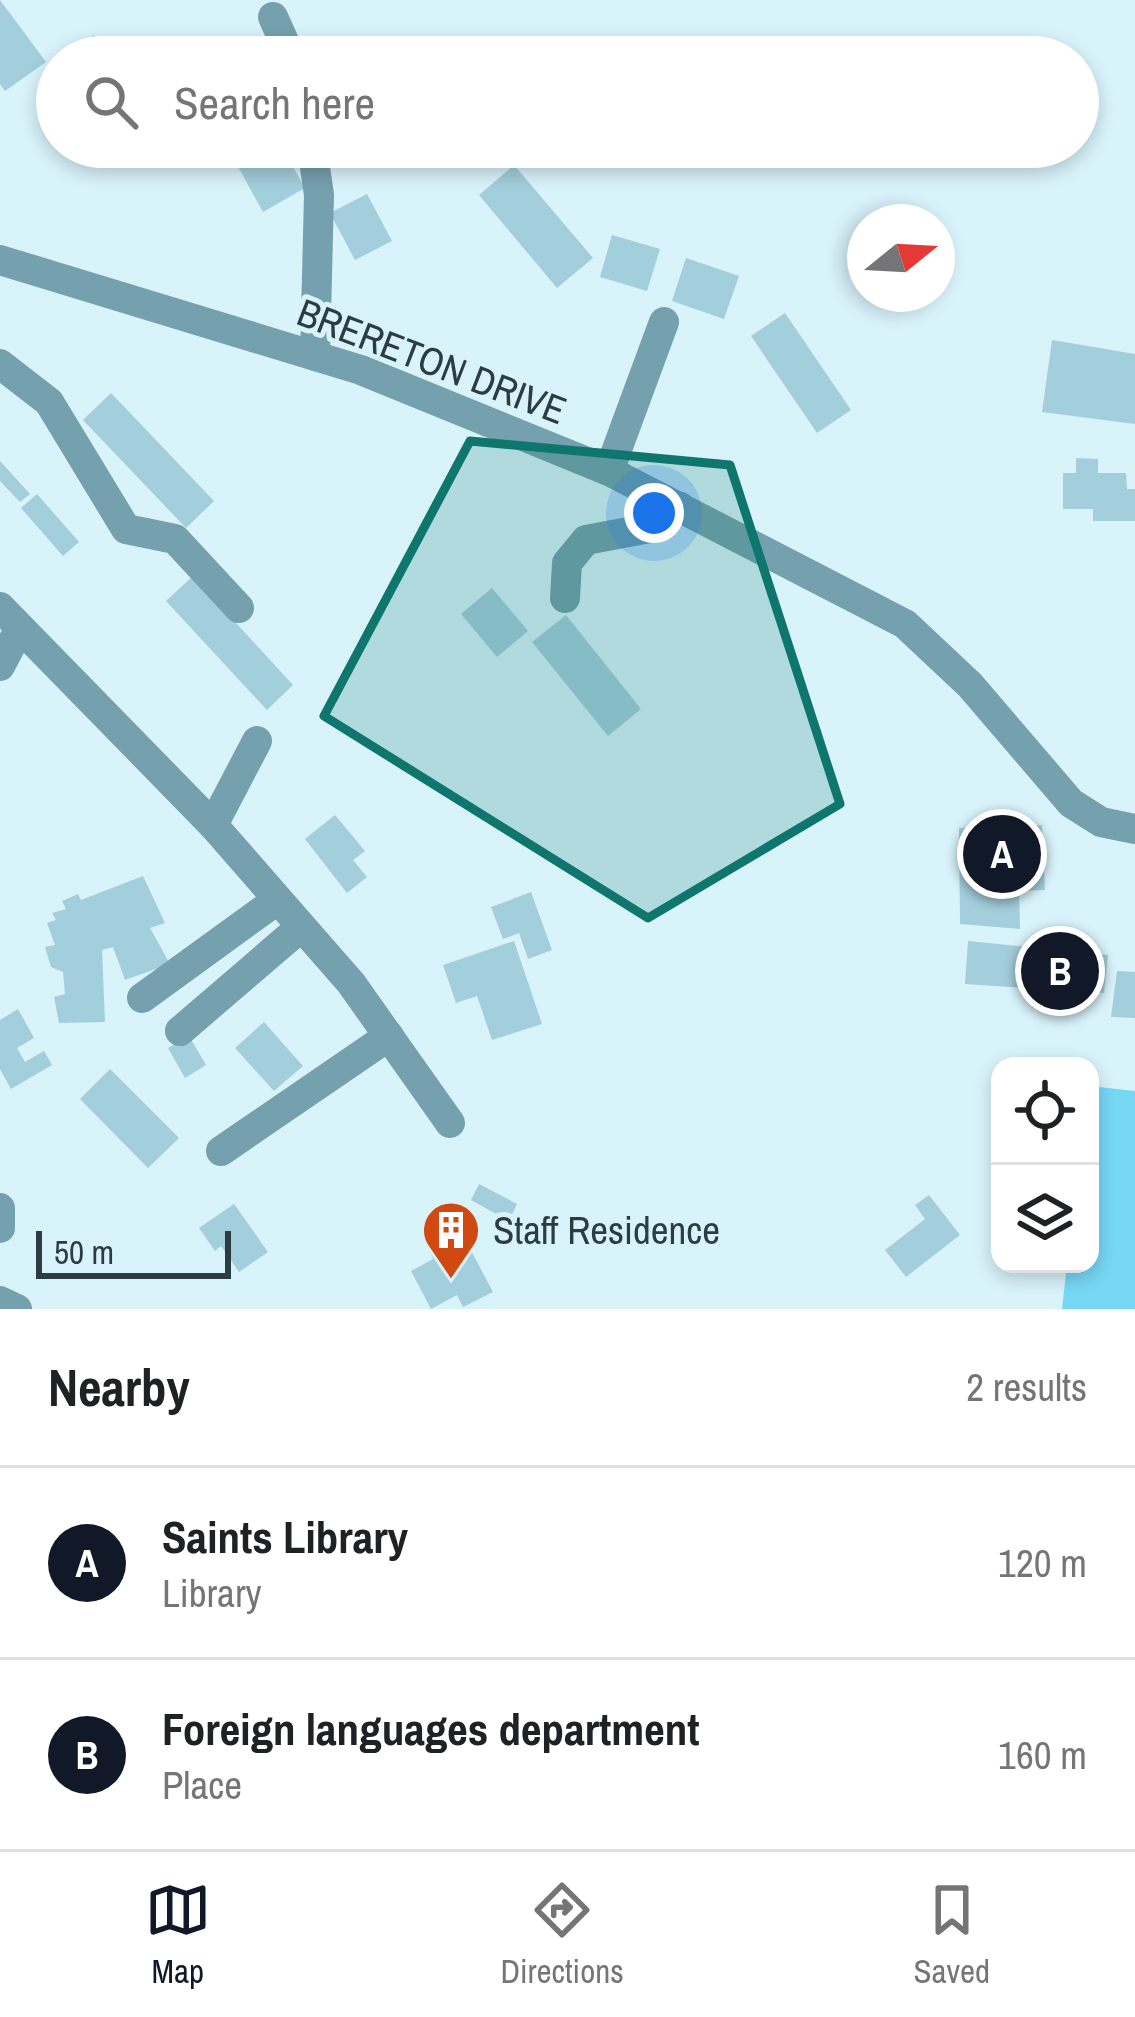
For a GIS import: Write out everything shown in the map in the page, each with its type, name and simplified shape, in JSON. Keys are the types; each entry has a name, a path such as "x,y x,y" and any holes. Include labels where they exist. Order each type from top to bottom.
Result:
{"street":[{"path":"273,17 282,36"},
{"path":"315,168 319,195 315,356"},
{"name":"BRERETON DRIVE","path":"0,260 361,370 609,471 905,624 970,685 1071,803 1101,822 1135,829"},
{"path":"609,471 664,322"},
{"path":"0,364 50,402 126,529 175,538 239,608"},
{"path":"566,598 567,563 586,540 655,527 680,507"},
{"path":"0,666 10,617"},
{"path":"10,617 213,825 351,983 450,1123"},
{"path":"213,825 257,741"},
{"path":"142,998 277,900"},
{"path":"180,1031 301,927"},
{"path":"220,1151 388,1036"},
{"path":"0,1208 0,1228"}],"highlighted area":[{"path":"470,441 730,465 840,804 648,918 324,716"}],"shaded area":[{"path":"1099,1087 1135,1091 1135,1309 1062,1309 1066,1273 1099,1273"}],"building":[{"path":"0,0 36,49 36,69 5,91 0,84"},
{"path":"239,168 294,168 305,188 263,212"},
{"path":"517,168 593,258 557,288 479,195"},
{"path":"367,194 392,241 355,260 330,213"},
{"path":"612,235 660,249 647,291 600,277"},
{"path":"686,258 739,276 724,319 672,301"},
{"path":"785,313 851,410 817,433 751,336"},
{"path":"1052,340 1135,354 1135,424 1042,412"},
{"path":"111,393 214,501 186,528 83,420"},
{"path":"1076,458 1098,459 1098,473 1126,473 1127,489 1135,489 1135,521 1093,521 1093,509 1063,509 1063,473 1076,473"},
{"path":"0,461 30,494 20,502 0,481"},
{"path":"37,494 79,542 63,556 21,508"},
{"path":"193,576 293,685 267,710 166,601"},
{"path":"492,588 528,631 497,657 461,614"},
{"path":"566,615 641,709 608,736 532,642"},
{"path":"335,815 365,851 353,860 367,877 347,893 305,839"},
{"path":"1042,825 1045,890 1019,891 1020,929 960,924 959,828"},
{"path":"143,876 165,923 150,928 170,964 125,980 113,947 102,950 105,1022 59,1023 54,997 65,994 63,972 51,967 45,947 55,945 47,923 56,920 52,913 66,909 62,901 78,894 81,900"},
{"path":"531,892 552,950 528,959 519,933 503,939 491,907"},
{"path":"514,941 542,1024 492,1040 477,996 456,1003 443,965"},
{"path":"968,941 1108,955 1104,993 965,984"},
{"path":"1117,971 1135,972 1135,1018 1111,1017"},
{"path":"18,1009 34,1038 17,1048 25,1062 44,1051 52,1065 11,1089 0,1069 0,1020"},
{"path":"264,1022 303,1066 274,1091 235,1048"},
{"path":"189,1036 206,1065 185,1078 168,1048"},
{"path":"110,1069 179,1138 148,1168 80,1099"},
{"name":"Staff Residence","path":"479,1184 517,1204 509,1221 471,1200"},
{"path":"929,1195 960,1235 906,1277 885,1250 925,1219 915,1205"},
{"path":"234,1204 268,1252 239,1272 221,1246 215,1251 199,1228"},
{"path":"455,1222 461,1237 439,1244 434,1229"},
{"name":"Staff Residence","path":"466,1241 493,1292 463,1307 457,1295 431,1309 411,1271 442,1248 444,1253"}],"place":[{"name":"Saints Library","path":"1002,854"},
{"name":"Foreign languages department","path":"1060,971"},
{"name":"Staff Residence","path":"451,1281"}]}
